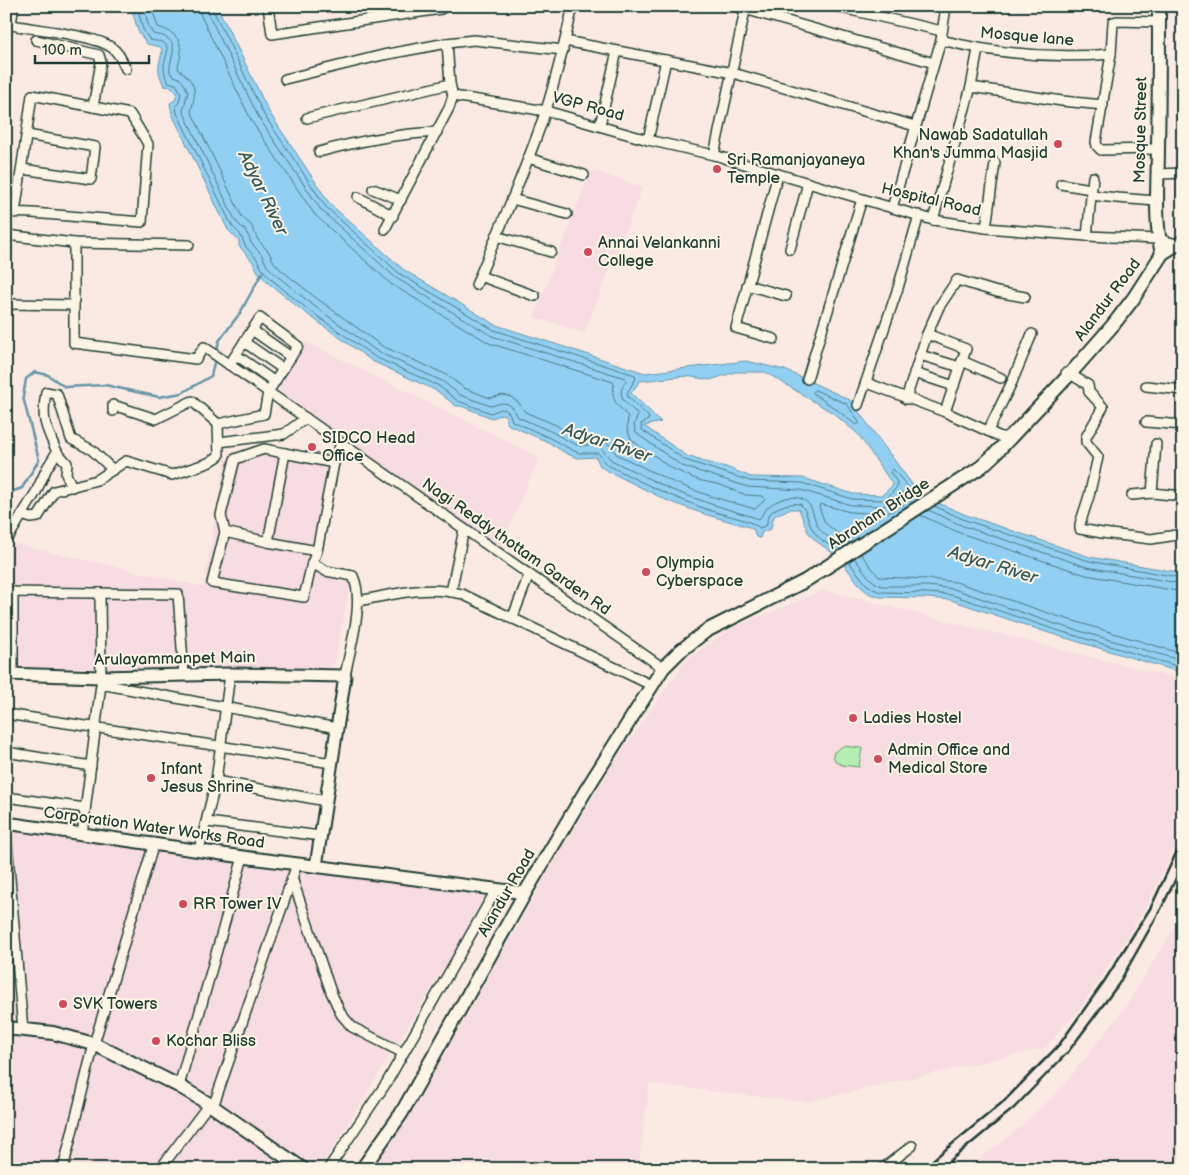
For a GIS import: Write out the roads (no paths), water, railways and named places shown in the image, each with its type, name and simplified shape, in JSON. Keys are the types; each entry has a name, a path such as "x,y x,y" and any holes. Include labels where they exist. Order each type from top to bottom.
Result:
{"main road":[{"name":"Mosque Street","path":"1159,6 1158,174 1156,201 1158,238 1162,254"},
{"name":"Alandur Road","path":"1066,378 1114,325 1162,254"},
{"name":"Abraham Bridge","path":"691,641 723,621 804,581 973,472 996,453 1066,378"},
{"name":"Alandur Road","path":"362,1169 401,1114 525,893 586,790 663,668 691,641"},
{"path":"6,1028 53,1032 94,1044 179,1086 211,1105 302,1169"}],"street":[{"path":"268,6 274,44"},
{"path":"535,296 478,280 546,111 573,6"},
{"path":"734,6 746,7 934,63"},
{"name":"Mosque lane","path":"833,6 941,35 978,49 1051,56 1110,54"},
{"path":"892,208 934,63 946,6"},
{"path":"714,155 746,7"},
{"path":"272,34 444,8"},
{"path":"12,9 11,25 76,36 110,46 119,54 126,69"},
{"path":"1158,149 1101,150 1096,142 1110,54 1112,25 1115,21 1159,22"},
{"path":"36,40 98,55 101,62 93,107"},
{"path":"285,79 383,55 447,42 474,40 564,45 616,51 733,73 915,126"},
{"path":"385,229 450,108 453,96 450,84 447,42"},
{"path":"933,220 971,87 978,49"},
{"path":"600,125 616,51"},
{"path":"648,140 666,60"},
{"path":"307,118 450,84"},
{"path":"971,87 1062,101 1103,105"},
{"path":"32,95 130,114 148,144 142,222 11,213 22,168 27,135 32,95"},
{"name":"VGP Road","path":"453,96 546,111 648,140 714,155"},
{"path":"319,152 356,141 437,132"},
{"path":"22,168 92,179 95,147 27,135"},
{"name":"Hospital Road","path":"714,155 933,220 986,228 1088,236 1158,238 1180,243"},
{"path":"528,158 584,175"},
{"path":"986,228 995,163"},
{"path":"1158,174 1183,173"},
{"path":"774,339 736,328 778,174"},
{"path":"1088,236 1093,177"},
{"path":"790,249 808,183"},
{"path":"1062,184 1091,189 1091,195"},
{"path":"373,189 401,200"},
{"path":"1091,195 1156,201"},
{"path":"358,197 393,216"},
{"path":"512,199 567,214"},
{"path":"807,379 862,199"},
{"path":"858,405 867,384 904,272 919,215"},
{"path":"6,236 74,243 189,245"},
{"path":"496,236 551,252"},
{"path":"6,304 74,305 74,243"},
{"name":"Alandur Road","path":"1162,254 1180,243"},
{"path":"906,398 927,334 939,307 957,280 998,292 1024,297"},
{"path":"748,285 786,296"},
{"name":"Nagi Reddy thottam Garden Rd","path":"74,305 74,343 196,359 204,347 663,668"},
{"path":"218,424 264,414 268,392 298,346 260,318 229,365"},
{"path":"252,330 291,357"},
{"path":"927,334 966,349 945,412"},
{"path":"988,431 1012,382 1032,334"},
{"path":"244,342 283,369"},
{"path":"236,355 274,382"},
{"path":"920,355 961,364 1001,378"},
{"path":"914,373 954,386"},
{"path":"867,384 945,412 1006,437 1064,374 1066,378 1088,386 1089,392 1102,407 1086,437 1086,442 1098,457 1080,529 1102,534 1151,539 1183,534"},
{"path":"1146,386 1183,390"},
{"path":"72,487 66,474 67,463 56,448 46,428 43,412 46,392 57,394 71,439 92,450 112,470"},
{"path":"22,515 31,518 38,517 54,491 97,480 126,461 172,476 208,463 219,456 218,424 192,401 156,418 113,405 113,411"},
{"path":"219,442 284,434 306,418"},
{"path":"1146,422 1183,425"},
{"path":"10,535 36,492 56,448 71,439"},
{"path":"334,462 264,449 235,459 221,515 225,532 212,583 304,597 312,563 317,551 334,462 341,443"},
{"path":"1152,493 1156,444"},
{"path":"268,542 285,453"},
{"path":"1132,495 1152,493 1183,496"},
{"path":"451,592 464,529"},
{"path":"225,532 317,551"},
{"path":"312,563 326,570 353,576 358,586 359,602 345,676 316,866"},
{"path":"512,619 529,575"},
{"path":"359,602 409,591 462,594 653,686"},
{"path":"10,675 10,592 178,594 184,675"},
{"path":"82,834 101,680 100,593"},
{"path":"199,850 207,822 222,747 230,674"},
{"name":"Arulayammanpet Main","path":"10,675 101,680 230,674 345,676"},
{"path":"101,680 227,708 337,728"},
{"path":"6,714 332,763"},
{"path":"6,752 91,766"},
{"path":"216,781 326,801"},
{"path":"6,797 85,808"},
{"path":"207,822 321,836"},
{"name":"Corporation Water Works Road","path":"6,823 243,857 525,893"},
{"path":"6,832 23,1030"},
{"path":"63,1169 94,1044 154,843"},
{"path":"179,1086 243,857"},
{"path":"160,1169 211,1105 297,864"},
{"path":"292,878 331,992 341,1014 352,1027 403,1053"},
{"path":"328,1169 387,1082 496,890"},
{"path":"882,1169 912,1146"}],"water":[{"name":"Adyar River","path":"131,6 217,6 269,112 330,204 404,270 496,325 645,373 746,361 785,370 850,400 920,495 966,515 1090,557 1183,573 1183,673 1052,634 951,600 880,597 870,594 862,588 838,557 816,541 808,532 799,509 788,509 777,514 773,518 771,529 762,532 760,538 756,537 754,530 749,527 668,501 606,470 600,466 596,457 578,458 567,454 548,442 509,425 503,414 492,418 461,406 456,406 437,391 372,361 303,311 267,282 239,246 239,241 228,230 172,114 170,103 175,100 177,93 172,87 164,86 159,73 159,63 162,54 161,47 147,44 138,31","holes":["735,372 765,372 833,413 858,434 893,485 882,495 853,494 803,478 751,477 726,467 687,456 644,426 661,422 631,393 640,381 686,376 710,380"]}],"waterway":[{"path":"6,494 22,488 39,460 23,397 26,379 35,372 48,375 65,387 105,385 159,397 182,393 211,376 219,341 240,313 262,273"}],"railway":[{"path":"922,1169 1004,1101 1059,1045 1105,980 1151,907 1183,838"},
{"path":"940,1169 1014,1108 1068,1052 1118,985 1162,907 1183,864"}],"place":[{"name":"Nawab Sadatullah Khan's Jumma Masjid","path":"1058,144"},
{"name":"Sri Ramanjayaneya Temple","path":"717,169"},
{"name":"Annai Velankanni College","path":"588,252"},
{"name":"SIDCO Head Office","path":"312,447"},
{"name":"Olympia Cyberspace","path":"646,572"},
{"name":"Ladies Hostel","path":"853,718"},
{"name":"Admin Office and Medical Store","path":"878,759"},
{"name":"Infant Jesus Shrine","path":"151,778"},
{"name":"RR Tower IV","path":"183,904"},
{"name":"SVK Towers","path":"63,1004"},
{"name":"Kochar Bliss","path":"156,1041"}]}
